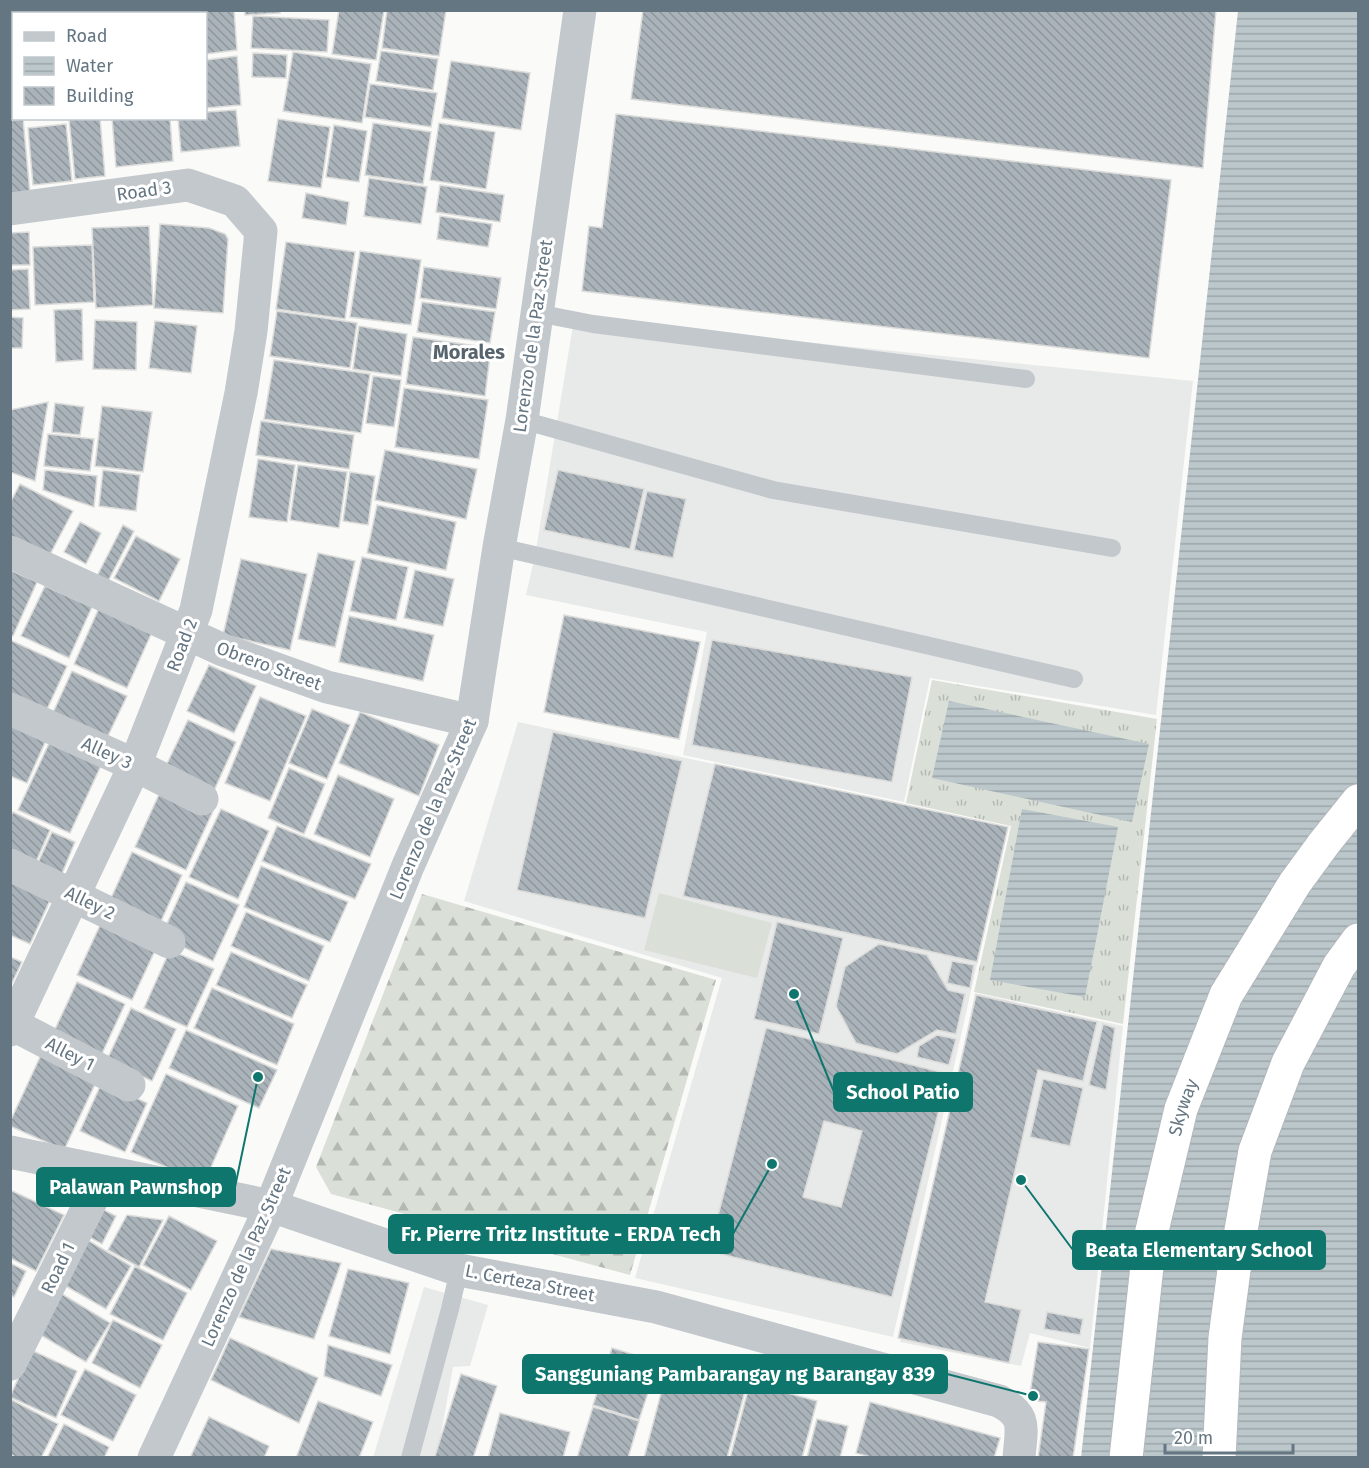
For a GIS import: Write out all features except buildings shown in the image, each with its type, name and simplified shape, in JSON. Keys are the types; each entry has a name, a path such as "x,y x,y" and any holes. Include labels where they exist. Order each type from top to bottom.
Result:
{"highway":[{"name":"Skyway","path":"1126,1458 1150,1239 1181,1108 1226,995 1295,884 1324,842 1359,801"},
{"path":"1219,1458 1225,1338 1234,1270 1255,1151 1287,1063 1340,966 1359,940"}],"street":[{"name":"Lorenzo de la Paz Street","path":"154,1458 271,1206 408,866 472,721 499,547 522,420 580,10"},
{"name":"Road 3","path":"10,209 189,185 235,201 261,231"},
{"name":"Road 2","path":"11,1026 135,765 196,610 251,331 261,231"},
{"name":"Obrero Street","path":"10,552 187,635 327,687 472,721"},
{"name":"Alley 3","path":"10,709 135,765 202,799"},
{"name":"Alley 2","path":"10,865 169,942"},
{"name":"Alley 1","path":"11,1026 129,1084"},
{"name":"L. Certeza Street","path":"10,1152 271,1206 459,1270 656,1306 999,1401 1013,1409 1022,1424 1019,1458"},
{"name":"Road 1","path":"10,1364 105,1173"}],"lane":[{"path":"537,314 593,324 1026,379"},
{"path":"522,420 773,490 1112,548"},
{"path":"499,547 1074,679"},
{"path":"410,1458 459,1270"}],"shaded area":[{"path":"574,319 1193,381 1156,715 930,678 904,802 683,755 707,632 526,595 535,556"},
{"path":"518,722 1008,827 893,1337 635,1278 722,978 464,901"},
{"path":"975,993 1123,1026 1090,1348 1030,1333 1021,1366 900,1342"},
{"path":"424,1287 488,1305 470,1366 453,1367 438,1451 448,1457 373,1458"}],"green space":[{"path":"932,680 1157,719 1123,1024 974,992 1011,826 906,803"},
{"path":"659,893 772,923 757,978 644,950"},
{"path":"422,894 716,980 630,1275 331,1194 316,1167"}],"water":[{"path":"1238,11 1358,11 1358,1457 1081,1458"},
{"path":"949,701 1149,744 1132,822 932,778"},
{"path":"1022,809 1118,827 1085,997 990,980"}],"place":[{"name":"School Patio","path":"794,994"},
{"name":"Palawan Pawnshop","path":"258,1077"},
{"name":"Fr. Pierre Tritz Institute - ERDA Tech","path":"772,1164"},
{"name":"Beata Elementary School","path":"1021,1180"},
{"name":"Sangguniang Pambarangay ng Barangay 839","path":"1033,1396"}],"district":[{"name":"Morales","path":"469,352"}]}
